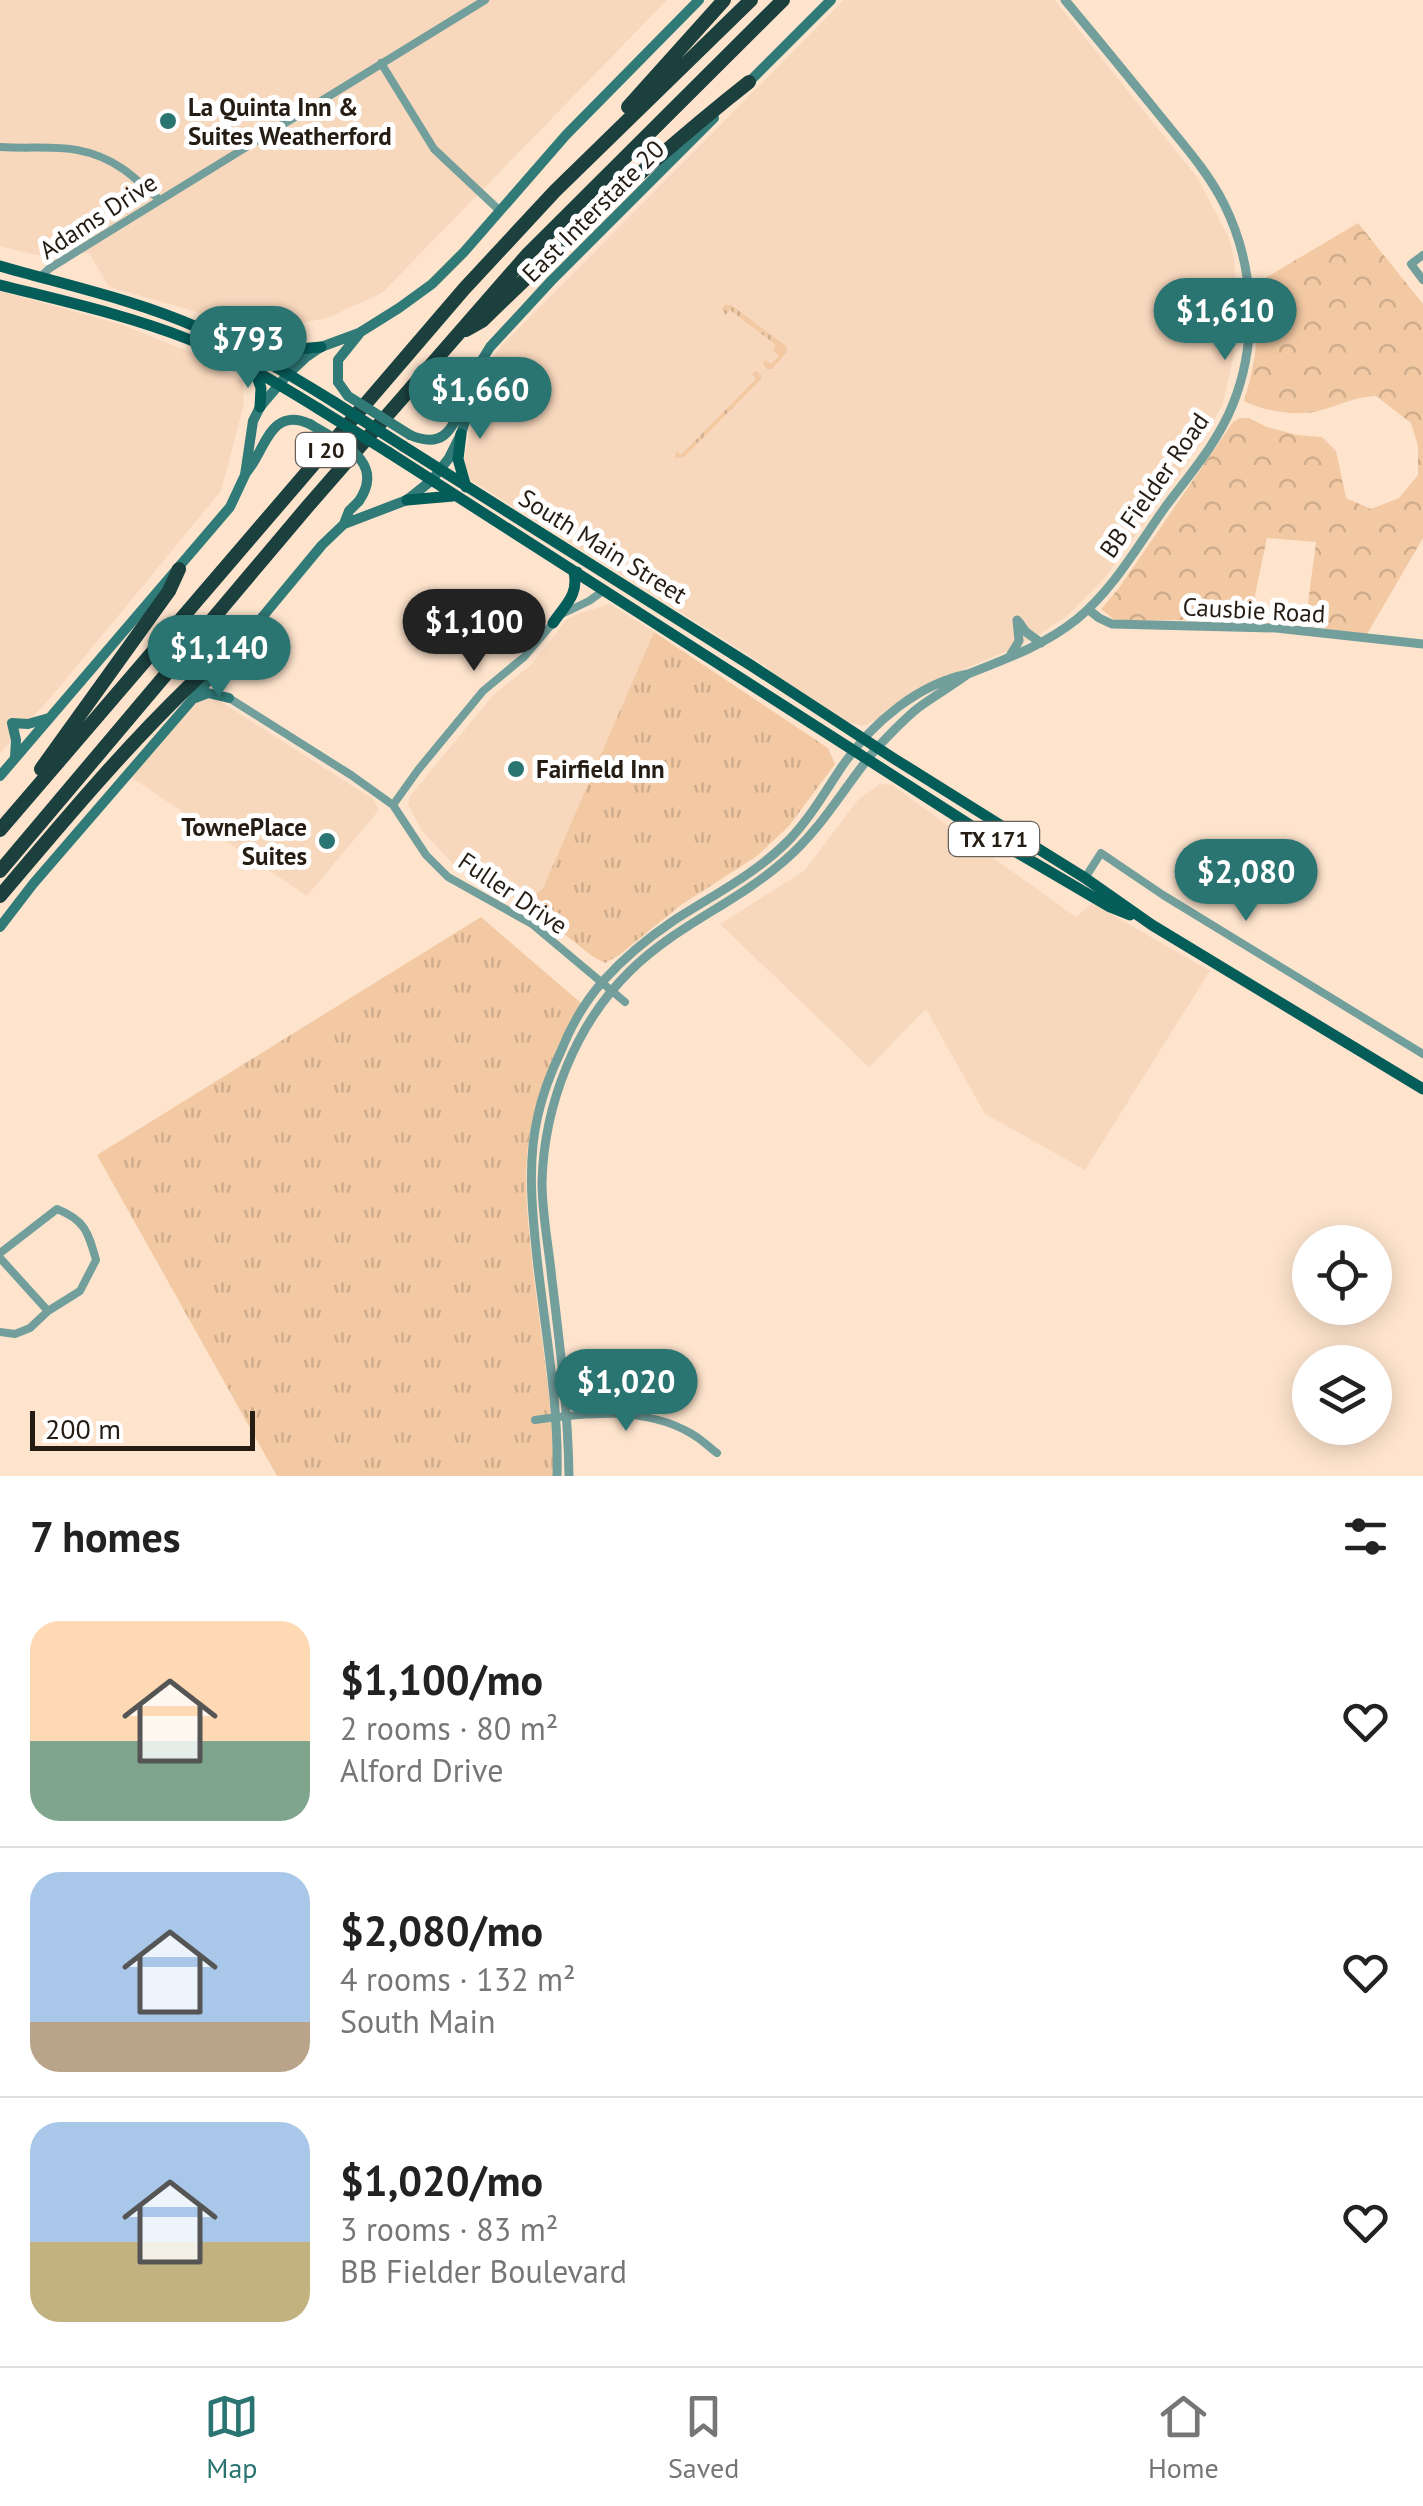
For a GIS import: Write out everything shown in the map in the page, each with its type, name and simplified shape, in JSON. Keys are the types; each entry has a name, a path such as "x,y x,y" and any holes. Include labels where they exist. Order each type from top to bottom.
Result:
{"highway":[{"path":"607,139 617,120 724,0"},
{"name":"I 20","path":"0,830 464,289 555,191 751,0"},
{"name":"I 20","path":"0,871 452,338 527,255 783,0"},
{"path":"452,338 482,320 616,194 749,82"},
{"path":"0,822 170,591 179,569"},
{"path":"0,896 156,718 252,629"}],"main road":[{"path":"245,475 253,421 284,379 305,358 359,333 432,284 566,135 699,0"},
{"name":"East Interstate 20","path":"436,475 461,434 474,373 490,347 831,0"},
{"name":"South Main Street","path":"0,266 175,318 253,354 284,379 402,446 454,496 970,826 1110,906 1152,925"},
{"path":"0,282 26,285 40,277"},
{"name":"South Main Street","path":"0,282 152,326 255,371 284,379"},
{"path":"359,333 338,360 338,382 402,446 445,436 467,396"},
{"path":"253,354 322,348"},
{"path":"255,371 261,388 260,407"},
{"path":"0,776 230,506 272,430 292,420 310,424 361,458 368,479 344,524"},
{"path":"461,434 458,458 466,486"},
{"path":"407,500 436,475"},
{"name":"South Main Street","path":"436,475 466,486 608,574 1086,878 1152,925 1423,1089"},
{"path":"0,927 322,544 344,524 407,500 454,496"},
{"path":"553,623 576,588 574,572 602,579 608,574"},
{"path":"603,591 637,594"},
{"path":"218,670 217,683 228,698"},
{"path":"194,698 208,693 228,698"},
{"path":"15,759 12,723 28,724 50,718"}],"street":[{"name":"Adams Drive","path":"40,277 485,0"},
{"name":"BB Fielder Road","path":"968,674 1041,643 1088,609 1215,439 1238,389 1246,356 1248,288 1240,244 1217,192 1065,0"},
{"path":"381,64 434,149 499,210"},
{"path":"0,147 64,147 99,156 126,170 159,200"},
{"path":"1423,255 1410,264 1423,280"},
{"path":"228,698 393,805 482,691 524,657 563,614 603,591"},
{"name":"Causbie Road","path":"1088,609 1112,624 1276,628 1423,644"},
{"path":"1002,661 1016,648 1020,635 1017,620 1041,643"},
{"path":"557,1476 555,1417 532,1218 532,1150 548,1079 582,1011 602,982 658,932 774,855 802,827 854,751 904,703 948,678 968,674"},
{"path":"569,1476 568,1416 542,1184 549,1120 575,1048 611,990 664,942 756,884 793,854 877,748 919,707 968,674"},
{"name":"Fuller Drive","path":"393,805 426,854 448,876 532,924 625,1002"},
{"path":"1086,878 1101,853 1163,896 1423,1054"},
{"path":"0,1332 15,1334 30,1328 48,1311 80,1292 96,1260 90,1239 76,1216 57,1209 0,1256 48,1311"},
{"path":"535,1420 636,1415 690,1432 717,1453"}],"shaded area":[{"path":"0,0 667,0 382,293 327,318 297,324 211,316 109,287 89,253 36,255 0,246"},
{"path":"844,0 1055,0 1197,177 1229,238 1239,330 1223,404 1198,448 1104,579 1068,615 1043,632 918,689 882,717 863,726 844,721 784,683 764,665 471,480 463,464 479,385 502,345"},
{"path":"0,291 123,325 197,355 243,381 244,404 221,491 58,689 0,753"},
{"path":"610,604 654,632 543,888 525,903 452,863 422,831 408,805 410,796 495,693 530,666 567,619"},
{"path":"209,697 373,799 379,810 307,896 131,777 197,701"},
{"path":"880,784 892,785 1076,917 1092,903 1210,971 1085,1170 985,1114 926,1009 869,1067 720,924 804,871 858,800"}],"green space":[{"path":"1358,223 1423,304 1423,538 1367,634 1305,626 1316,542 1267,538 1250,619 1116,621 1101,609 1233,422 1240,418 1297,435 1322,437 1336,451 1346,498 1371,509 1399,498 1418,475 1418,446 1411,423 1376,396 1303,413 1272,411 1244,401 1256,343 1257,283"},
{"path":"725,305 731,305 786,346 787,352 772,369 763,364 765,360 771,364 779,356 773,350 776,345 730,310 725,315"},
{"path":"756,371 761,379 684,457 675,458 676,451 681,455 756,379 752,374"},
{"path":"654,632 828,748 835,764 789,826 757,856 681,905 605,963 525,903 543,888"},
{"path":"481,917 581,1003 541,1090 527,1161 528,1223 549,1398 554,1476 277,1476 97,1155"}],"place":[{"name":"La Quinta Inn & Suites Weatherford","path":"168,121"},
{"name":"Fairfield Inn","path":"516,769"},
{"name":"TownePlace Suites","path":"327,841"}]}
